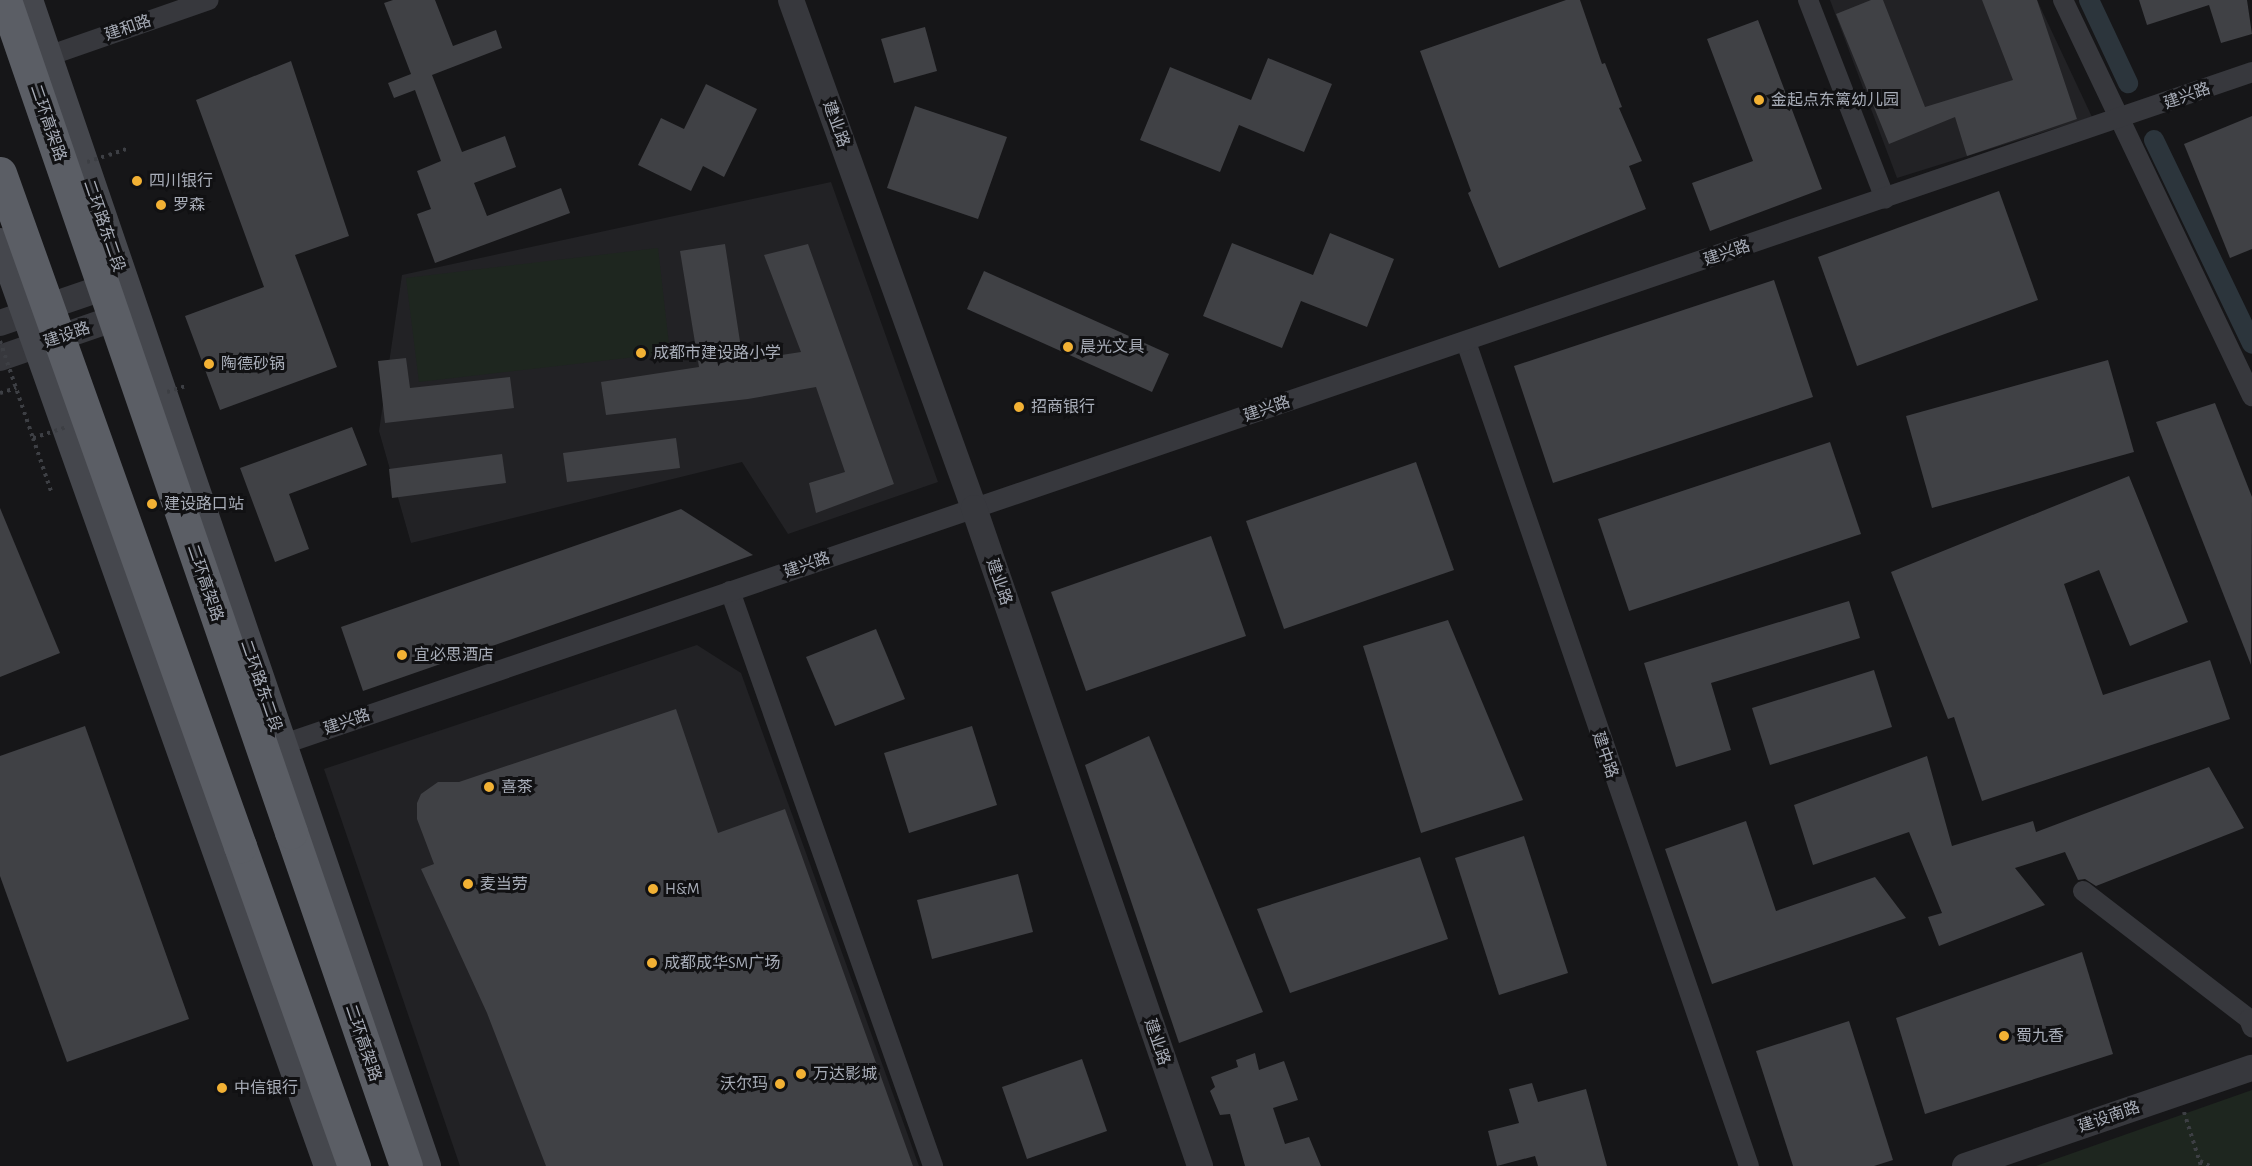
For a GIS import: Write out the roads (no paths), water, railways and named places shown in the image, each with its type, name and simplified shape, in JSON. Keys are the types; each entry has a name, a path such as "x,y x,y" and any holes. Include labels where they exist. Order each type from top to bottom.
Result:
{"highway":[{"name":"二环高架路","path":"5,0 406,1166"},
{"path":"0,173 354,1166"}],"main road":[{"name":"二环路东二段","path":"29,0 133,312 427,1166"},
{"path":"0,242 13,318 36,346 328,1166"}],"street":[{"name":"建和路","path":"48,56 209,0"},
{"name":"建业路","path":"791,0 974,508 1200,1166"},
{"path":"1808,0 1885,199"},
{"path":"2063,0 2118,121 2252,396"},
{"name":"建兴路","path":"281,745 2118,121 2252,72"},
{"name":"建设路","path":"13,318 123,281"},
{"name":"建设路","path":"0,358 133,312"},
{"name":"建中路","path":"1466,342 1749,1166"},
{"path":"730,591 933,1166"},
{"path":"2083,891 2249,1019 2252,1027"},
{"name":"建设南路","path":"1965,1166 2252,1068"}],"waterway":[{"path":"2089,0 2128,83"},
{"path":"2154,140 2252,344"}],"place":[{"name":"金起点东篱幼儿园","path":"1759,100"},
{"name":"四川银行","path":"137,181"},
{"name":"罗森","path":"161,205"},
{"name":"晨光文具","path":"1068,347"},
{"name":"成都市建设路小学","path":"641,353"},
{"name":"陶德砂锅","path":"209,364"},
{"name":"招商银行","path":"1019,407"},
{"name":"建设路口站","path":"152,504"},
{"name":"宜必思酒店","path":"402,655"},
{"name":"喜茶","path":"489,787"},
{"name":"麦当劳","path":"468,884"},
{"name":"H&M","path":"653,889"},
{"name":"成都成华SM广场","path":"652,963"},
{"name":"蜀九香","path":"2004,1036"},
{"name":"万达影城","path":"801,1074"},
{"name":"沃尔玛","path":"780,1084"},
{"name":"中信银行","path":"222,1088"}]}
